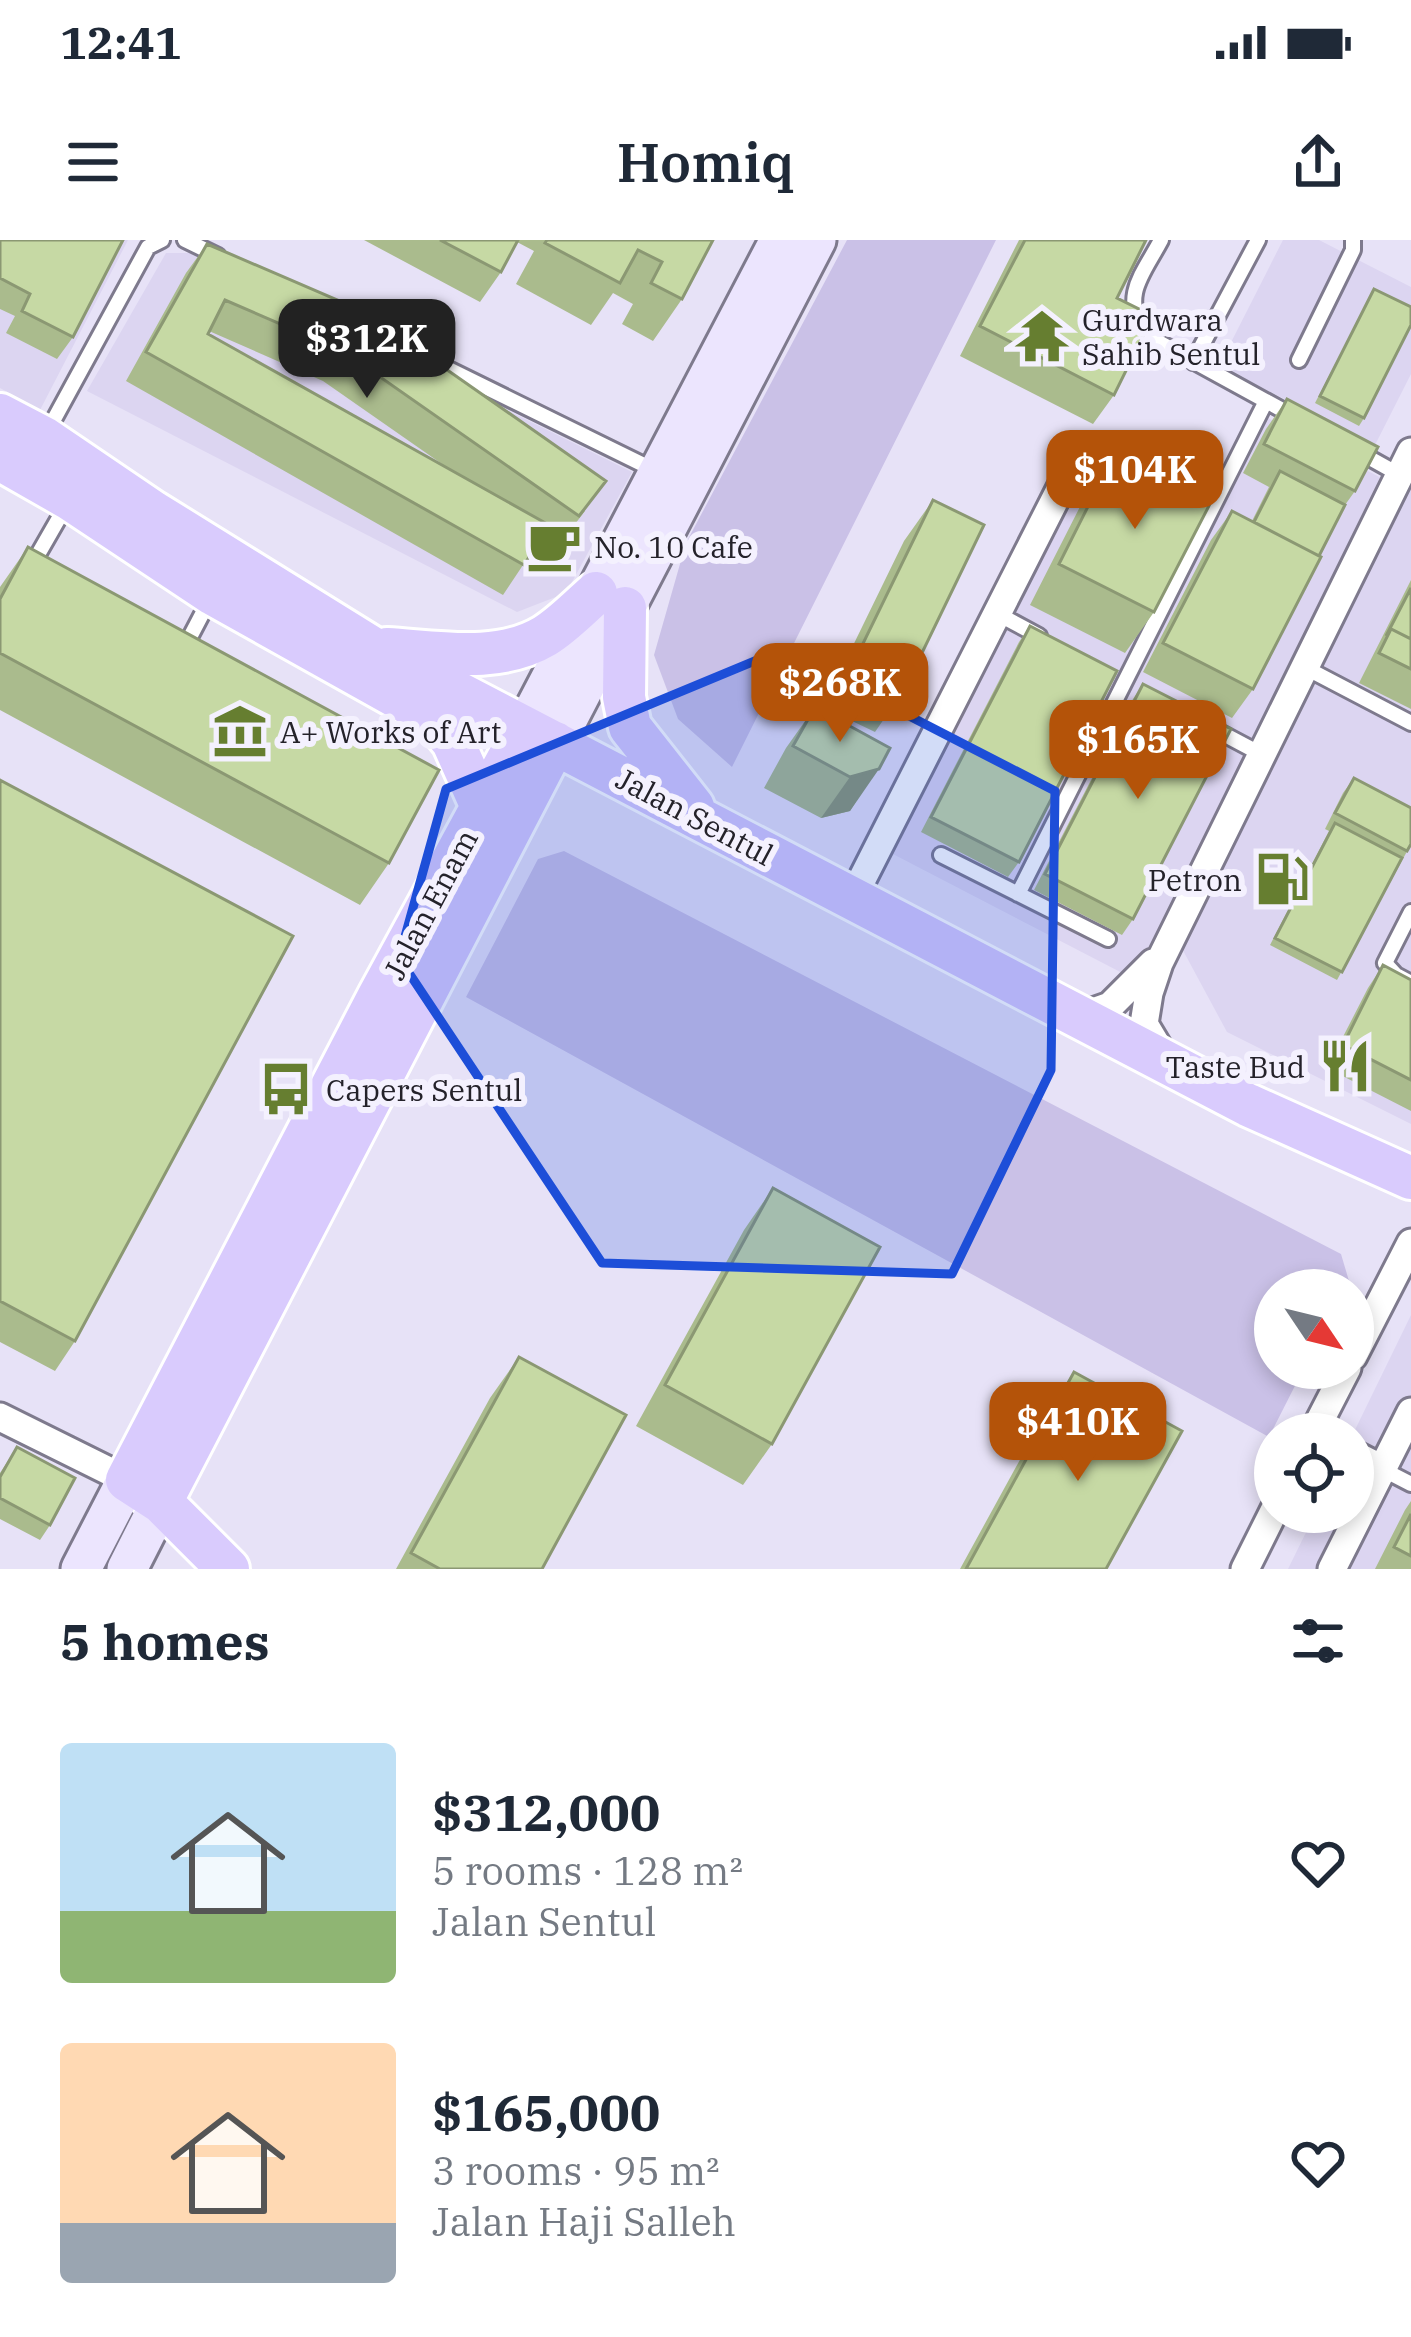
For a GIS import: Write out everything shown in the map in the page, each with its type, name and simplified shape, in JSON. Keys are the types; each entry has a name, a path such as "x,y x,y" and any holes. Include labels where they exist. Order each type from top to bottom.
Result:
{"main road":[{"name":"Jalan Enam","path":"610,601 659,472 780,240"},
{"name":"Jalan Enam","path":"81,1569 144,1491 610,601 816,240"},
{"name":"Jalan Sentul","path":"0,415 44,438 153,512 374,649 1247,1105 1411,1178"},
{"path":"0,459 70,499 213,594 433,717 453,742 482,807"},
{"path":"374,649 503,652 545,636 610,601 630,727 705,821"},
{"name":"Jalan Enam","path":"127,1569 144,1491 380,996 482,807 540,735"},
{"path":"144,1491 228,1569"}],"street":[{"path":"1167,1064 1144,1024 1154,978 1405,463"},
{"path":"852,899 996,613 1075,474"},
{"path":"1079,1017 1111,1006 1173,935"},
{"path":"1374,1315 1411,1243"},
{"path":"1331,1569 1411,1412"},
{"path":"0,1417 144,1491"},
{"path":"1374,1465 1382,1469"},
{"path":"1245,1569 1263,1533"}],"lane":[{"path":"44,438 148,248 162,240"},
{"path":"185,240 228,261"},
{"path":"1161,240 1132,295 1142,333 1304,422"},
{"path":"1193,362 1258,240"},
{"path":"1299,361 1353,250 1353,240"},
{"path":"421,356 659,472"},
{"path":"1018,894 1266,401"},
{"path":"1342,443 1405,463"},
{"path":"41,579 32,565 70,499"},
{"path":"1178,524 1199,535"},
{"path":"162,643 174,646 188,641 213,594"},
{"path":"996,613 1051,643"},
{"path":"1304,667 1411,723"},
{"path":"1106,672 1144,692"},
{"path":"1203,723 1262,754"},
{"path":"941,855 1108,939"},
{"path":"1411,912 1385,963 1411,983"},
{"path":"1382,1469 1411,1484"}],"highlighted area":[{"path":"781,650 1055,791 1051,1070 952,1274 602,1263 399,958 446,789"}],"shaded area":[{"path":"0,240 128,240 40,410 0,388"},
{"path":"847,240 996,240 732,767 678,719 654,655 686,543"},
{"path":"1283,240 1319,240 1411,287 1411,374 1375,445 1219,366"},
{"path":"166,253 190,253 632,472 566,593 517,612 87,391"},
{"path":"1266,417 1385,480 1164,926 1128,976 889,852 1075,481 1201,544"},
{"path":"1411,474 1411,1124 1227,1032 1179,943"},
{"path":"564,851 1341,1254 1345,1269 1254,1269 1254,1389 1293,1389 1281,1413 1254,1413 1254,1429 466,997 538,859"},
{"path":"1411,1315 1411,1569 1288,1569 1306,1533 1374,1533 1374,1413 1363,1413"}],"building":[{"path":"0,240 123,240 73,337 22,311 30,294 0,278"},
{"path":"440,240 518,240 501,272"},
{"path":"713,240 682,299 651,283 662,262 638,250 620,283 545,243"},
{"name":"Gurdwara Sahib Sentul","path":"1025,240 1146,240 1117,298 1153,316 1114,395 980,326"},
{"path":"207,244 363,311 606,481 579,516 343,351 225,300 208,334 549,525 524,565 146,352"},
{"path":"1374,289 1411,307 1411,325 1364,418 1320,396"},
{"path":"1287,399 1378,447 1355,491 1264,444"},
{"path":"1116,451 1212,500 1154,612 1059,564"},
{"path":"1280,471 1345,505 1319,556 1254,522"},
{"path":"933,500 984,525 904,690 852,666"},
{"path":"1232,511 1321,557 1253,689 1163,643"},
{"path":"28,547 439,770 389,863 0,653 0,599"},
{"path":"1411,588 1411,639 1391,629 1386,636"},
{"path":"1030,626 1117,671 1019,862 931,817"},
{"path":"1391,629 1411,639 1411,669 1379,653"},
{"path":"1143,684 1231,729 1133,919 1045,874"},
{"path":"815,707 890,748 879,769 850,777 793,746"},
{"path":"1354,778 1411,808 1407,851 1335,813"},
{"path":"0,780 293,936 75,1341 0,1301"},
{"path":"1335,823 1402,858 1342,972 1275,938"},
{"path":"1383,965 1411,980 1411,1080 1343,1045"},
{"path":"773,1188 880,1247 772,1444 665,1385"},
{"path":"519,1357 626,1415 542,1569 440,1569 411,1553"},
{"path":"1074,1372 1182,1431 1106,1569 966,1569"},
{"path":"17,1447 75,1478 50,1525 0,1498 0,1477"},
{"path":"1411,1514 1411,1556 1394,1547"}],"place":[{"name":"Gurdwara Sahib Sentul","path":"1042,336"},
{"name":"No. 10 Cafe","path":"554,546"},
{"name":"A+ Works of Art","path":"240,731"},
{"name":"Petron","path":"1282,879"},
{"name":"Taste Bud","path":"1345,1066"},
{"name":"Capers Sentul","path":"286,1089"}]}
